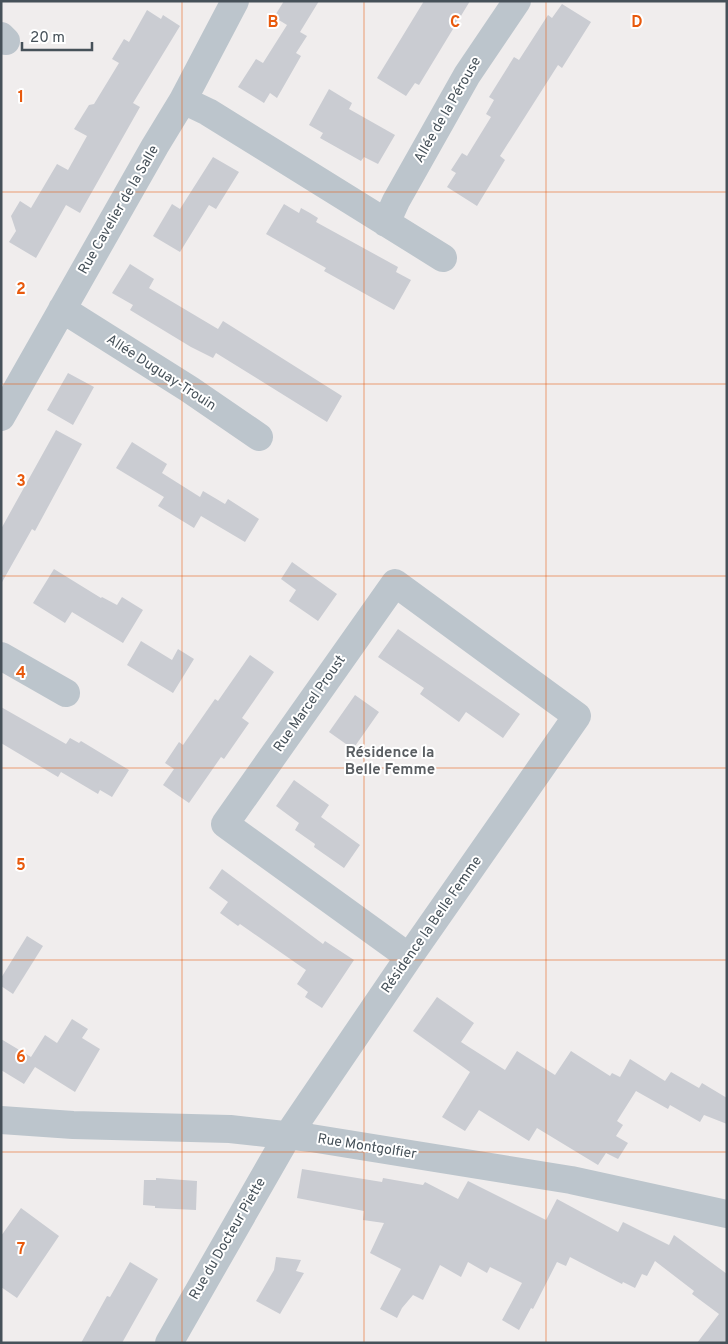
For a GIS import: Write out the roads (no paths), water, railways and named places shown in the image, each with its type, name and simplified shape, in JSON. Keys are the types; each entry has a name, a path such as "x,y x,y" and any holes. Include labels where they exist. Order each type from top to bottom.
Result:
{"street":[{"name":"Rue Cavelier de la Salle","path":"1,417 183,100 235,1"},
{"name":"Allée de la Pérouse","path":"386,223 400,193 467,75 517,1"},
{"path":"183,100 208,112 443,258"},
{"name":"Allée Duguay-Trouin","path":"62,309 189,389 259,438"},
{"name":"Rue Marcel Proust","path":"409,956 225,824 395,583 577,716"},
{"path":"1,656 66,693"},
{"name":"Résidence la Belle Femme","path":"288,1135 409,956 577,716"},
{"name":"Rue Montgolfier","path":"1,1120 73,1125 230,1130 288,1135 571,1180 727,1214"},
{"name":"Rue du Docteur Piette","path":"169,1343 288,1135"}],"district":[{"name":"Résidence la Belle Femme","path":"390,762"}]}
